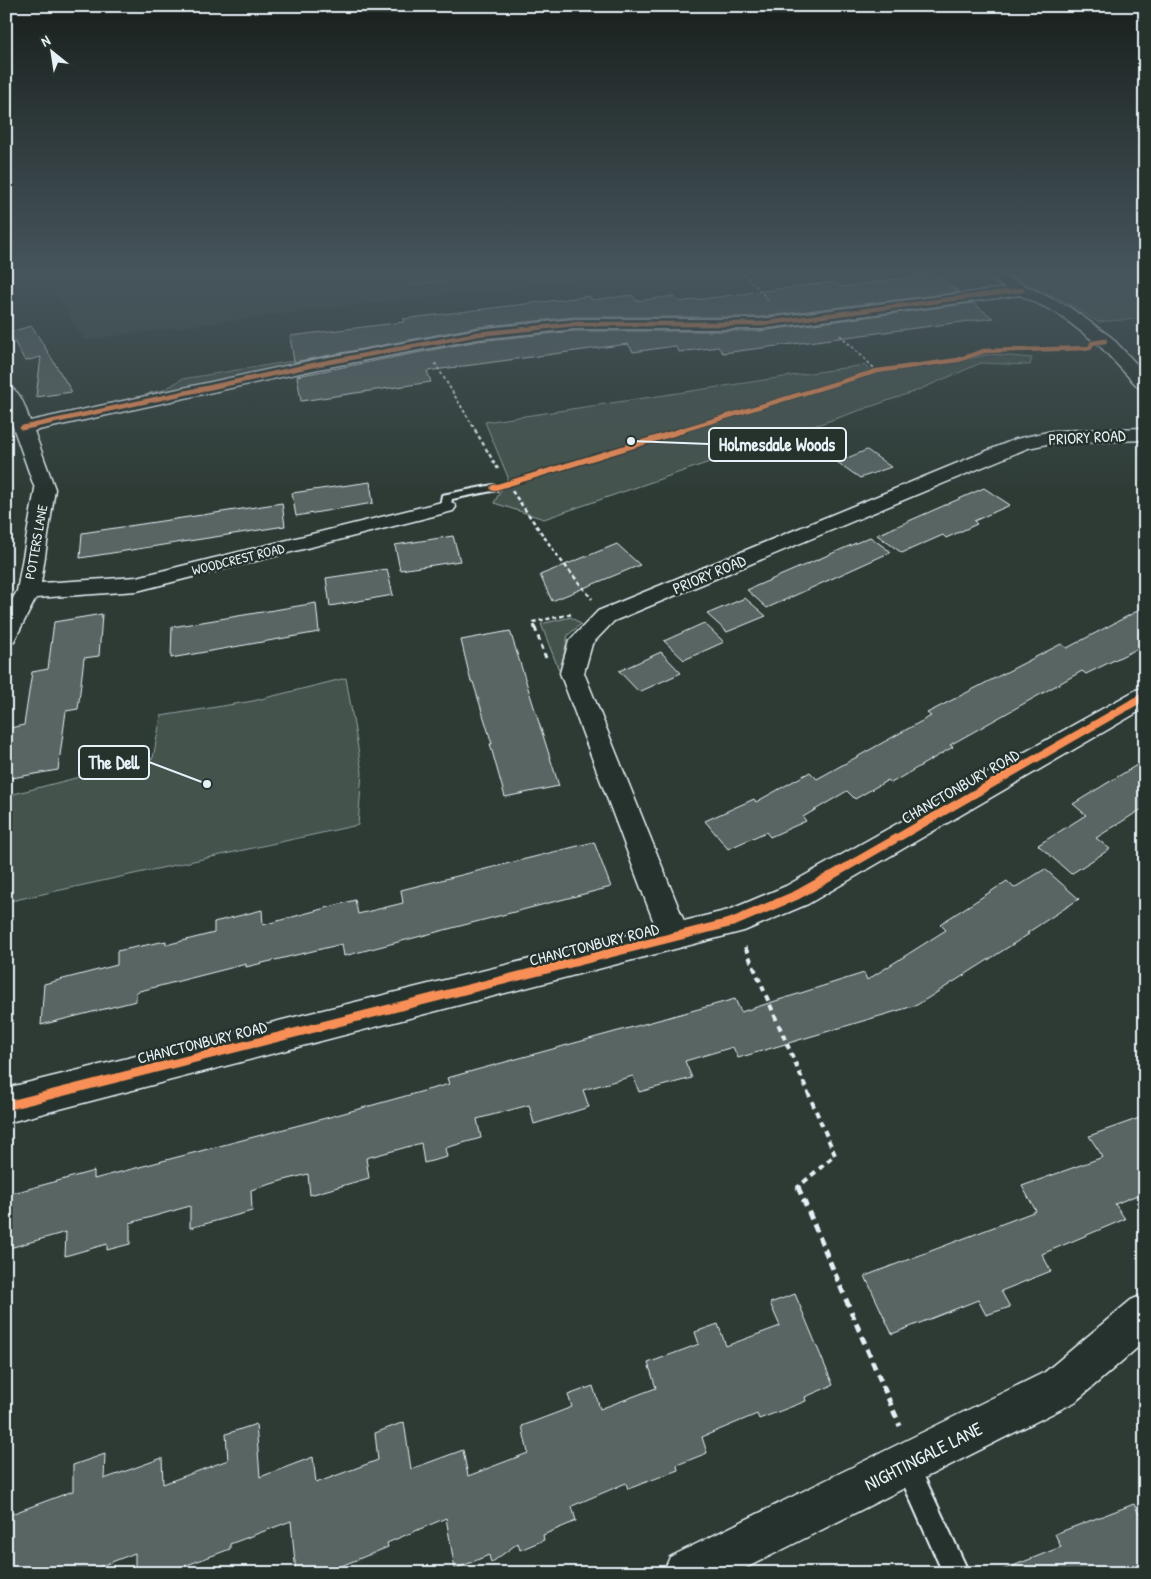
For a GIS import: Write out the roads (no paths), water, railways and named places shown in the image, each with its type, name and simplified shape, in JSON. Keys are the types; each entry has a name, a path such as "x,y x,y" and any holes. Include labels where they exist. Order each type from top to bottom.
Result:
{"street":[{"path":"22,428 135,402 407,347"},
{"path":"1109,347 1145,384"},
{"name":"POTTERS LANE","path":"6,391 13,400 45,489 28,591 6,635"},
{"name":"PRIORY ROAD","path":"676,937 572,673 581,642 606,616 1023,443 1052,437 1145,434"},
{"name":"WOODCREST ROAD","path":"28,591 137,584 446,507"},
{"name":"CHANCTONBURY ROAD","path":"6,1106 733,922 797,895 1145,696"},
{"name":"NIGHTINGALE LANE","path":"686,1573 911,1463 1060,1387 1145,1314"}],"lane":[{"path":"446,507 446,497 493,488"},
{"path":"911,1463 956,1573"}],"place":[{"name":"Holmesdale Woods","path":"631,441"},
{"name":"The Dell","path":"207,784"}]}
